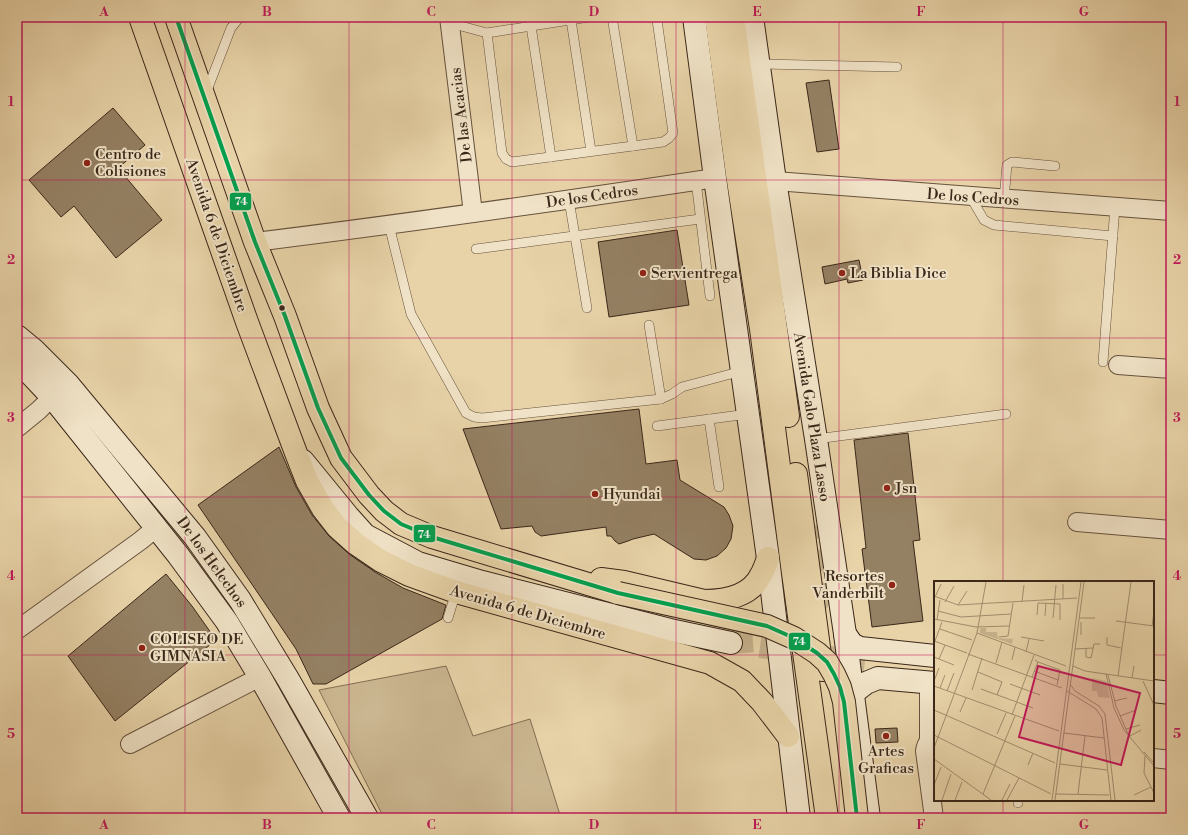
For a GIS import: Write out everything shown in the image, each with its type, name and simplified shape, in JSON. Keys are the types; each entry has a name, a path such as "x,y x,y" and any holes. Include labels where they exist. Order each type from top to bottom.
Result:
{"main road":[{"name":"Avenida 6 de Diciembre","path":"140,17 296,453 307,481 323,509 337,527 356,544 381,561 409,575 456,592 710,663 742,681 762,702 788,736"},
{"path":"176,17 255,242 285,316 318,408 341,458 369,495 401,524 432,537 618,593 767,626 794,638 817,653 827,662 834,674 840,687 844,702 857,818"},
{"path":"694,17 705,180 742,370 768,558 788,736 799,818"},
{"path":"716,17 737,174 762,337 827,818"},
{"name":"Avenida Galo Plaza Lasso","path":"733,17 781,362 841,818"},
{"name":"Avenida Galo Plaza Lasso","path":"752,17 775,181 845,634 869,818"},
{"path":"794,306 818,526"},
{"name":"De los Helechos","path":"17,336 34,350 68,384 195,537 240,600 288,679 367,818"},
{"name":"De los Helechos","path":"17,360 52,397 178,555 227,622 260,677 339,818"},
{"name":"Avenida 6 de Diciembre","path":"296,453 365,535 418,563 482,582 670,630 731,643"},
{"path":"549,572 624,582 704,601 717,601 740,595 750,589 761,577 768,558"},
{"path":"845,634 852,644 860,648 934,656"},
{"path":"865,662 933,678"},
{"path":"853,692 866,683 878,678 933,678"}],"street":[{"name":"De las Acacias","path":"450,20 473,213"},
{"name":"De los Cedros","path":"255,242 389,225 705,180"},
{"name":"De los Cedros","path":"775,181 1171,211"},
{"path":"1111,364 1171,369"},
{"path":"17,428 52,397"},
{"path":"1077,522 1171,530"},
{"path":"17,630 156,528"},
{"path":"130,744 260,677"},
{"path":"933,678 932,739 925,747 925,751 934,818"},
{"path":"1154,758 1171,760"}],"lane":[{"path":"204,98 232,28 240,17"},
{"path":"450,20 487,33 589,17"},
{"path":"612,17 633,146"},
{"path":"487,33 502,153 506,159 512,162 663,142 669,138 673,133 657,20 655,17"},
{"path":"571,20 591,151"},
{"path":"531,26 550,157"},
{"path":"758,64 897,67"},
{"path":"1004,199 1007,165 1012,162 1055,166"},
{"path":"705,180 700,219 710,296"},
{"path":"970,196 984,220 994,225 1114,236"},
{"path":"569,200 587,308"},
{"path":"1111,364 1115,207"},
{"path":"476,249 700,219"},
{"path":"389,225 411,314 466,413 474,417 482,418 661,399 682,387 742,370"},
{"path":"649,325 661,399"},
{"path":"658,426 748,414"},
{"path":"816,439 1006,414"},
{"path":"709,419 718,487"},
{"path":"448,618 456,592"}],"shaded area":[{"path":"446,666 473,736 530,719 561,818 384,818 319,690"}],"building":[{"path":"829,80 839,149 817,152 806,83"},
{"path":"113,108 145,145 118,168 162,220 116,258 74,206 61,217 29,180"},
{"name":"Servientrega","path":"677,230 689,305 609,317 598,242"},
{"name":"La Biblia Dice","path":"859,260 863,280 848,283 847,279 825,284 822,267"},
{"name":"Hyundai","path":"639,409 646,464 677,460 680,480 724,507 729,515 733,526 731,539 726,548 717,556 706,560 694,559 654,534 619,544 611,536 607,536 606,527 541,536 535,532 532,526 501,529 463,429"},
{"path":"908,433 920,540 913,541 923,621 872,627 862,549 866,548 854,440"},
{"path":"279,447 296,487 312,515 329,536 349,554 375,572 403,588 446,605 442,619 326,684 313,684 296,649 198,505"},
{"name":"COLISEO DE GIMNASIA","path":"166,574 192,606 216,640 115,721 68,656"},
{"name":"Artes Graficas","path":"897,728 898,742 876,743 875,729"}],"tunnel":[{"path":"817,604 821,587 818,525"},
{"path":"731,643 756,641 792,625"},
{"path":"760,647 865,662"}],"transit line":[{"name":"74","path":"176,17 255,242 285,316 318,408 341,458 369,495 384,511 401,524 432,537 618,593 767,626 794,638 817,653 827,662 834,674 840,687 844,702 857,818"}],"place":[{"name":"Centro de Colisiones","path":"87,163"},
{"name":"Servientrega","path":"643,273"},
{"name":"La Biblia Dice","path":"842,273"},
{"name":"Jsn","path":"887,488"},
{"name":"Hyundai","path":"595,494"},
{"name":"Resortes Vanderbilt","path":"892,585"},
{"name":"COLISEO DE GIMNASIA","path":"142,648"},
{"name":"Artes Graficas","path":"886,736"}]}
